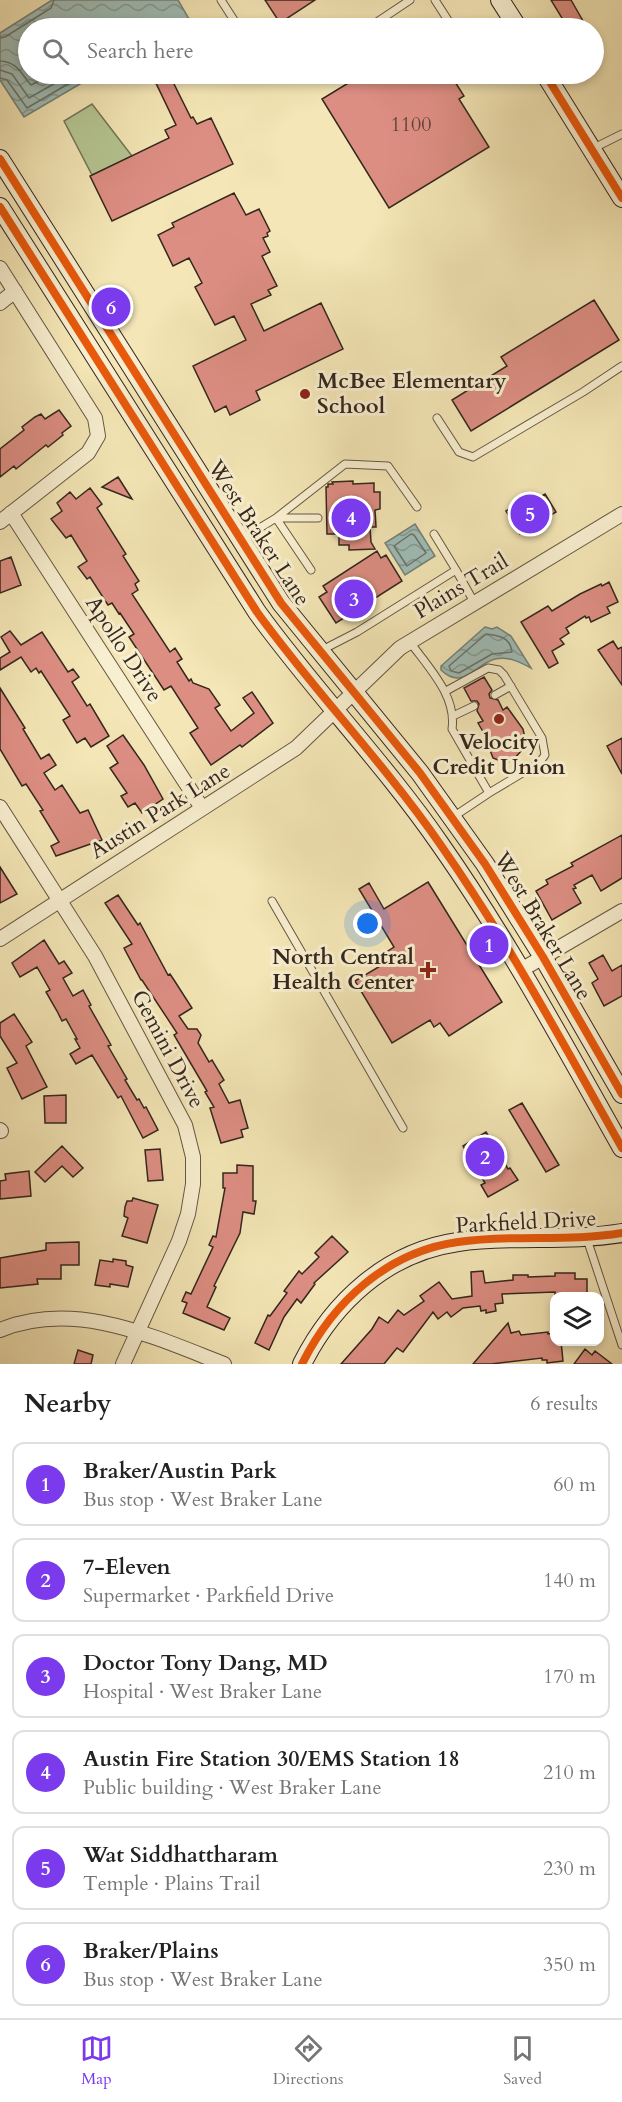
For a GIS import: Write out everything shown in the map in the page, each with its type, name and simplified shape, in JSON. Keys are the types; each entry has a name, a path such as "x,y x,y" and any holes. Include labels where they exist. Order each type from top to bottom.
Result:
{"main road":[{"path":"500,0 512,18"},
{"path":"552,84 622,198"},
{"name":"West Braker Lane","path":"0,159 281,603 420,773 453,817 514,909 622,1094"},
{"name":"West Braker Lane","path":"0,207 219,554 275,637 388,775 440,843 520,970 622,1148"},
{"path":"219,554 241,539"},
{"name":"Parkfield Drive","path":"302,1364 325,1323 344,1302 388,1266 432,1246 459,1241 587,1238 622,1233"}],"street":[{"path":"0,268 95,418 98,435 88,453 5,517"},
{"path":"0,303 15,291"},
{"name":"Plains Trail","path":"335,710 386,661 410,642 622,514"},
{"name":"Apollo Drive","path":"5,517 202,808"},
{"name":"Austin Park Lane","path":"0,939 202,808 259,774 296,748 335,710"},
{"name":"Gemini Drive","path":"0,807 95,956 185,1125 193,1157 193,1184 188,1214 179,1242 123,1364"},
{"path":"520,970 622,911"},
{"path":"0,1330 35,1319 73,1318 138,1330 224,1364"}],"lane":[{"path":"221,0 233,18"},
{"path":"383,18 410,0"},
{"path":"435,0 447,18"},
{"path":"592,149 622,134"},
{"path":"437,418 459,452 473,457 583,392 622,366"},
{"path":"241,539 276,518 345,464 388,466 417,507"},
{"path":"276,518 318,518"},
{"path":"276,518 311,570"},
{"path":"434,534 474,602"},
{"path":"320,651 357,632 456,570"},
{"path":"410,642 446,691 453,716 452,729 489,793"},
{"path":"446,691 488,668 499,670 542,738 545,755 539,763 453,817"},
{"path":"495,695 511,686"},
{"path":"453,716 474,706"},
{"path":"272,901 404,1128"},
{"path":"587,1238 622,1345"}],"green space":[{"path":"92,104 132,156 92,175 64,121"}],"water":[{"path":"52,0 178,0 188,18 24,18"},
{"path":"18,22 18,84 80,84 24,117 0,80 0,33"},
{"path":"415,524 435,556 405,575 385,543"},
{"path":"485,627 492,629 497,627 511,636 531,668 514,660 500,658 462,677 449,676 441,670 441,666"}],"building":[{"path":"265,0 315,0 288,18 277,18"},
{"path":"551,0 571,0 581,18 562,18"},
{"path":"156,84 174,84 191,118 193,117 197,124 211,118 233,164 112,221 90,176 169,138 165,130 176,125"},
{"path":"347,84 456,84 464,96 459,99 489,147 389,208 322,99"},
{"path":"234,193 246,215 259,209 270,231 267,233 268,236 263,238 270,252 262,256 277,286 268,290 271,295 251,304 264,331 321,303 343,349 256,391 260,400 230,415 226,406 215,412 193,366 246,340 234,316 215,325 195,287 202,283 189,258 173,266 158,235 174,227 172,223"},
{"path":"594,300 619,340 471,431 452,400 507,366 501,357"},
{"path":"59,410 71,426 48,447 46,445 16,469 14,466 0,477 0,449 24,430 22,427 35,417 41,414 45,419"},
{"path":"118,477 132,499 102,487"},
{"path":"353,481 353,484 374,483 374,492 380,492 380,509 375,510 376,527 370,527 371,542 375,549 349,550 349,545 339,545 339,534 327,534 326,487 328,484 333,484 332,482"},
{"path":"90,488 102,504 97,508 126,554 123,556 139,581 135,584 138,590 132,594 170,652 175,648 182,659 177,662 189,681 191,679 193,683 209,689 220,705 215,708 231,731 254,713 243,698 252,692 273,723 242,747 240,745 211,765 190,733 198,728 171,686 164,690 129,637 134,634 120,613 112,603 108,605 90,577 87,579 78,567 87,561 71,535 66,538 51,519 62,511 57,503 70,492 76,499"},
{"path":"545,494 556,512 520,534 506,511 517,504 520,509"},
{"path":"377,551 381,558 386,555 402,581 336,623 319,597 327,592 323,586"},
{"path":"11,557 21,585 0,593 0,561"},
{"path":"609,582 618,602 607,607 610,613 591,622 589,617 585,616 566,628 569,633 560,639 564,644 552,651 558,663 549,668 521,622 548,606 552,611 580,594"},
{"path":"10,631 21,645 42,632 68,672 73,669 79,677 72,682 87,706 90,704 109,736 91,747 85,738 77,743 63,720 70,716 41,671 39,673 36,668 31,672 21,657 0,670 0,658 10,652 1,637"},
{"path":"613,641 618,649 622,647 622,685 598,650"},
{"name":"Velocity Credit Union","path":"484,677 492,690 489,694 490,698 498,700 503,710 507,707 523,729 525,738 523,749 512,761 503,762 493,758 490,744 478,723 483,721 477,711 479,704 477,701 471,701 464,688"},
{"path":"0,688 41,759 49,754 56,765 44,773 55,790 62,785 80,813 88,810 102,840 56,856 51,846 59,842 40,811 43,810 26,784 22,786 0,749"},
{"path":"123,735 144,765 163,799 142,813 135,803 128,807 121,796 127,793 110,768 118,763 107,746"},
{"path":"622,738 622,774 607,746"},
{"path":"622,835 622,878 601,891 592,875 574,885 576,888 573,889 581,903 552,920 536,891 548,884 546,880 573,866 571,863"},
{"path":"0,867 17,894 0,903"},
{"name":"North Central Health Center","path":"428,882 502,1002 449,1036 440,1023 434,1027 430,1020 392,1043 355,981 392,959 388,951 394,947 359,889 369,883 384,909"},
{"path":"118,895 138,925 140,923 168,975 170,974 192,1008 179,1016 188,1029 197,1029 201,1035 198,1043 209,1062 212,1060 224,1080 219,1084 229,1103 240,1100 248,1128 241,1130 243,1137 221,1143 210,1108 214,1107 205,1092 207,1091 174,1035 177,1033 141,980 124,948 132,944 105,903"},
{"path":"44,940 59,964 64,961 72,973 63,978 73,996 83,990 91,1005 89,1006 111,1045 108,1046 127,1079 125,1080 137,1100 139,1099 144,1108 146,1107 158,1130 143,1138 121,1096 118,1098 92,1055 76,1064 70,1054 80,1048 75,1039 77,1039 66,1019 62,1021 46,992 50,990 37,967 20,977 12,963"},
{"path":"603,955 612,971 622,965 622,996 604,1006 592,983 598,979 589,963"},
{"path":"14,1014 32,1042 26,1046 47,1087 22,1099 7,1068 17,1063 0,1036 0,1023"},
{"path":"66,1095 66,1123 45,1123 44,1096"},
{"path":"522,1103 559,1165 546,1172 509,1110"},
{"path":"486,1132 508,1169 510,1168 518,1180 488,1197 481,1185 485,1183 463,1146"},
{"path":"62,1146 83,1168 73,1177 62,1166 45,1182 35,1172"},
{"path":"160,1149 163,1180 148,1181 145,1150"},
{"path":"237,1165 253,1166 253,1201 256,1201 254,1214 243,1212 240,1233 214,1286 216,1287 207,1307 230,1318 224,1330 183,1313 187,1303 182,1301 186,1292 191,1294 213,1247 209,1245 213,1236 216,1237 225,1188 223,1188 223,1173 237,1173"},
{"path":"29,1171 31,1196 0,1199 0,1181 6,1180 5,1174"},
{"path":"133,1198 158,1205 147,1243 122,1236 128,1218 124,1216 125,1207 127,1201 132,1201"},
{"path":"332,1236 348,1252 314,1283 301,1303 297,1299 284,1317 269,1350 255,1343 268,1315 270,1316 287,1293 284,1291 299,1271 302,1274 319,1257 315,1253"},
{"path":"79,1242 79,1265 61,1265 61,1279 37,1279 38,1284 0,1288 0,1258 46,1250 46,1243"},
{"path":"113,1259 126,1261 126,1265 133,1267 128,1287 110,1284 110,1287 95,1285 100,1260 113,1262"},
{"path":"483,1271 485,1283 513,1280 513,1275 528,1275 528,1277 575,1273 575,1279 587,1279 587,1292 502,1294 503,1303 495,1304 496,1311 486,1313 486,1310 481,1311 480,1306 463,1308 451,1317 447,1312 438,1319 433,1312 403,1352 397,1348 384,1364 341,1364 372,1329 379,1317 388,1323 398,1310 404,1315 424,1301 420,1296 439,1282 452,1299 472,1296 471,1272"},
{"path":"508,1323 511,1333 519,1331 521,1335 548,1332 550,1346 562,1346 563,1361 547,1363 547,1360 542,1360 542,1358 473,1364"},
{"path":"585,1349 592,1355 595,1351 612,1364 574,1364"},
{"path":"78,1350 93,1355 91,1364 74,1364"}],"cycle path":[{"path":"551,84 622,198"},
{"path":"0,159 281,603 420,773 485,864 543,957 622,1094"},
{"path":"0,207 257,612 302,671 396,785 465,881 535,994 622,1148"},
{"path":"302,1364 329,1320 346,1301 386,1269 408,1257 458,1242 499,1238 602,1236 622,1233"}],"place":[{"name":"Braker/Plains","path":"111,307"},
{"name":"McBee Elementary School","path":"305,394"},
{"name":"Wat Siddhattharam","path":"530,514"},
{"name":"Austin Fire Station 30/EMS Station 18","path":"351,518"},
{"name":"Doctor Tony Dang, MD","path":"354,599"},
{"name":"Velocity Credit Union","path":"499,719"},
{"name":"Braker/Austin Park","path":"489,945"},
{"name":"North Central Health Center","path":"428,970"},
{"name":"7-Eleven","path":"485,1157"}]}
